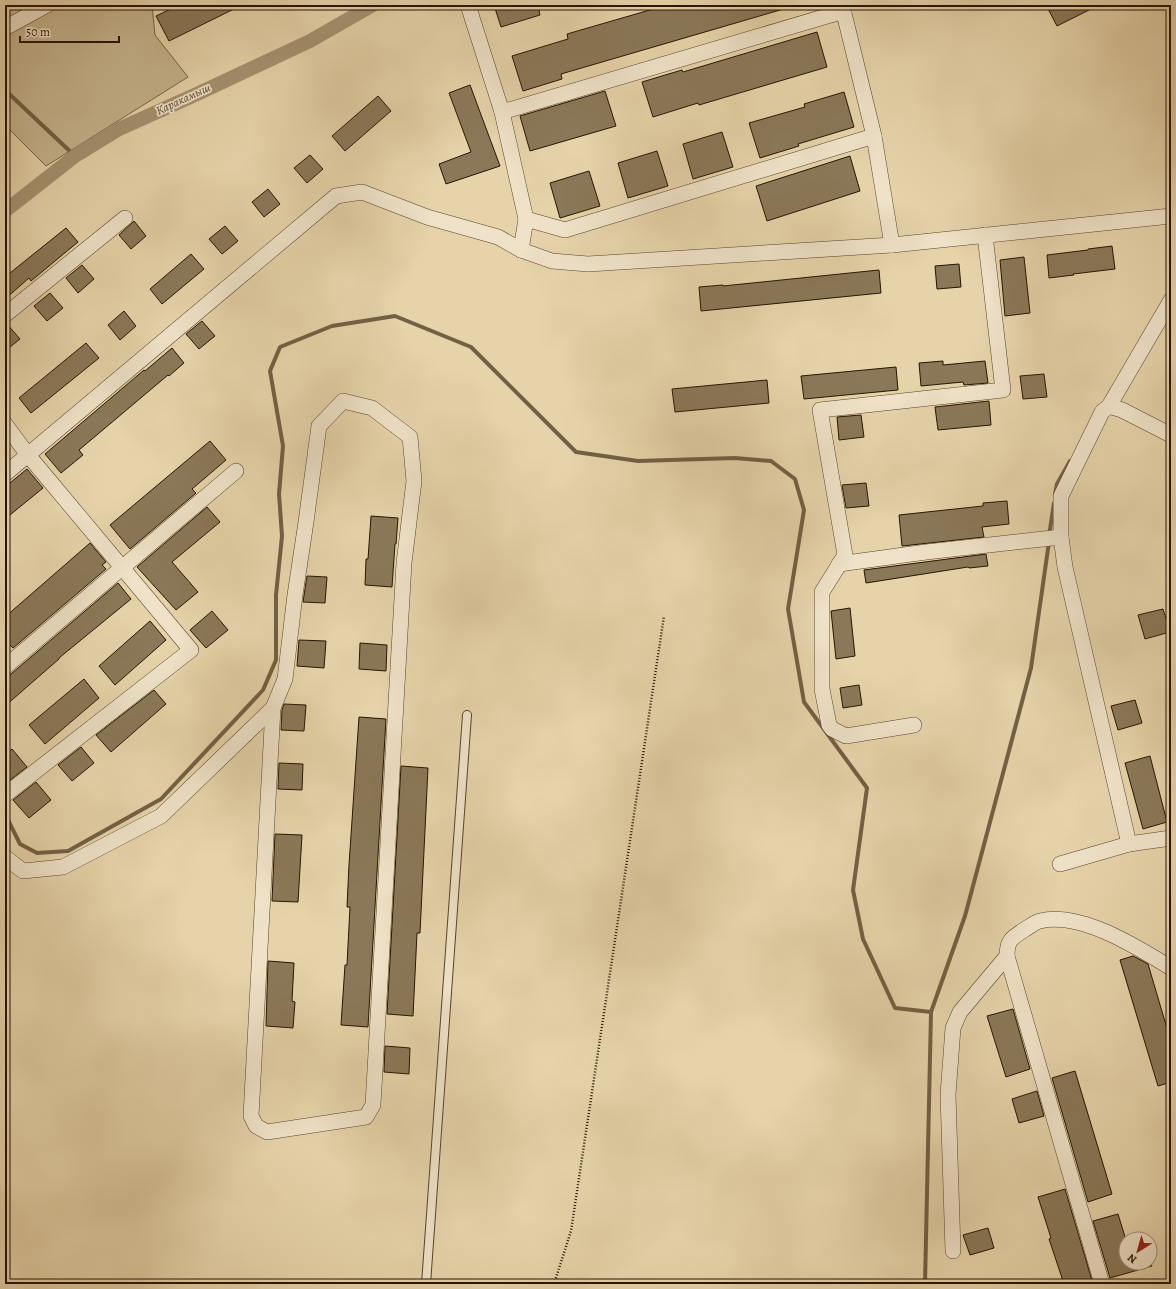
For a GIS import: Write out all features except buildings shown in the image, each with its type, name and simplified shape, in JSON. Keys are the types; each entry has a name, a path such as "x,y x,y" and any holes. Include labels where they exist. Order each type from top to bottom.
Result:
{"street":[{"path":"5,28 47,5"},
{"path":"468,5 502,112 526,219 521,250"},
{"path":"502,112 843,8 874,136 892,245"},
{"path":"526,219 565,230 874,136"},
{"path":"5,474 336,196 362,192 427,217 498,237 521,250 552,261 588,264 892,245 1171,216"},
{"path":"5,315 125,218"},
{"path":"914,725 846,736 832,729 829,725 822,689 822,592 844,555 820,410 1003,390 985,235"},
{"path":"1128,844 1065,567 1061,537 1061,496 1102,412 1109,406 1171,300"},
{"path":"5,857 23,871 63,867 161,816 273,708 285,679 295,595 319,426 343,401 372,408 410,437 414,481 404,563 373,1105 366,1117 267,1132 256,1126 251,1116 273,708"},
{"path":"1109,406 1122,410 1171,435"},
{"path":"5,424 28,455 191,650 5,795"},
{"path":"5,667 236,471"},
{"path":"839,564 933,551 1061,537"},
{"path":"1060,864 1128,844 1171,838"},
{"path":"1102,1284 1007,956 1007,946 1014,936 1039,921 1065,919 1094,927 1150,955 1171,968"},
{"path":"953,1251 948,1095 953,1028 960,1012 1007,956"}],"lane":[{"path":"426,1284 467,715"}],"path":[{"path":"554,1284 572,1231 664,616"}],"shaded area":[{"path":"5,5 152,5 155,35 188,77 46,166 5,125"}],"waterway":[{"name":"Каракамыш","path":"5,211 75,156 119,129 310,41 373,5"},
{"path":"5,90 75,156"},
{"path":"1166,298 1171,289"},
{"path":"5,814 20,844 37,853 68,851 161,799 263,690 276,660 276,595 282,536 279,494 283,446 270,371 280,347 332,326 395,316 471,347 576,452 638,461 735,458 771,461 795,479 804,510 788,609 804,702 867,788 853,890 863,939 895,1008 931,1012"},
{"path":"1055,494 1057,484 1070,461"},
{"path":"1049,536 1054,503"},
{"path":"925,1284 931,1012 965,916 1031,668 1049,542"}]}
